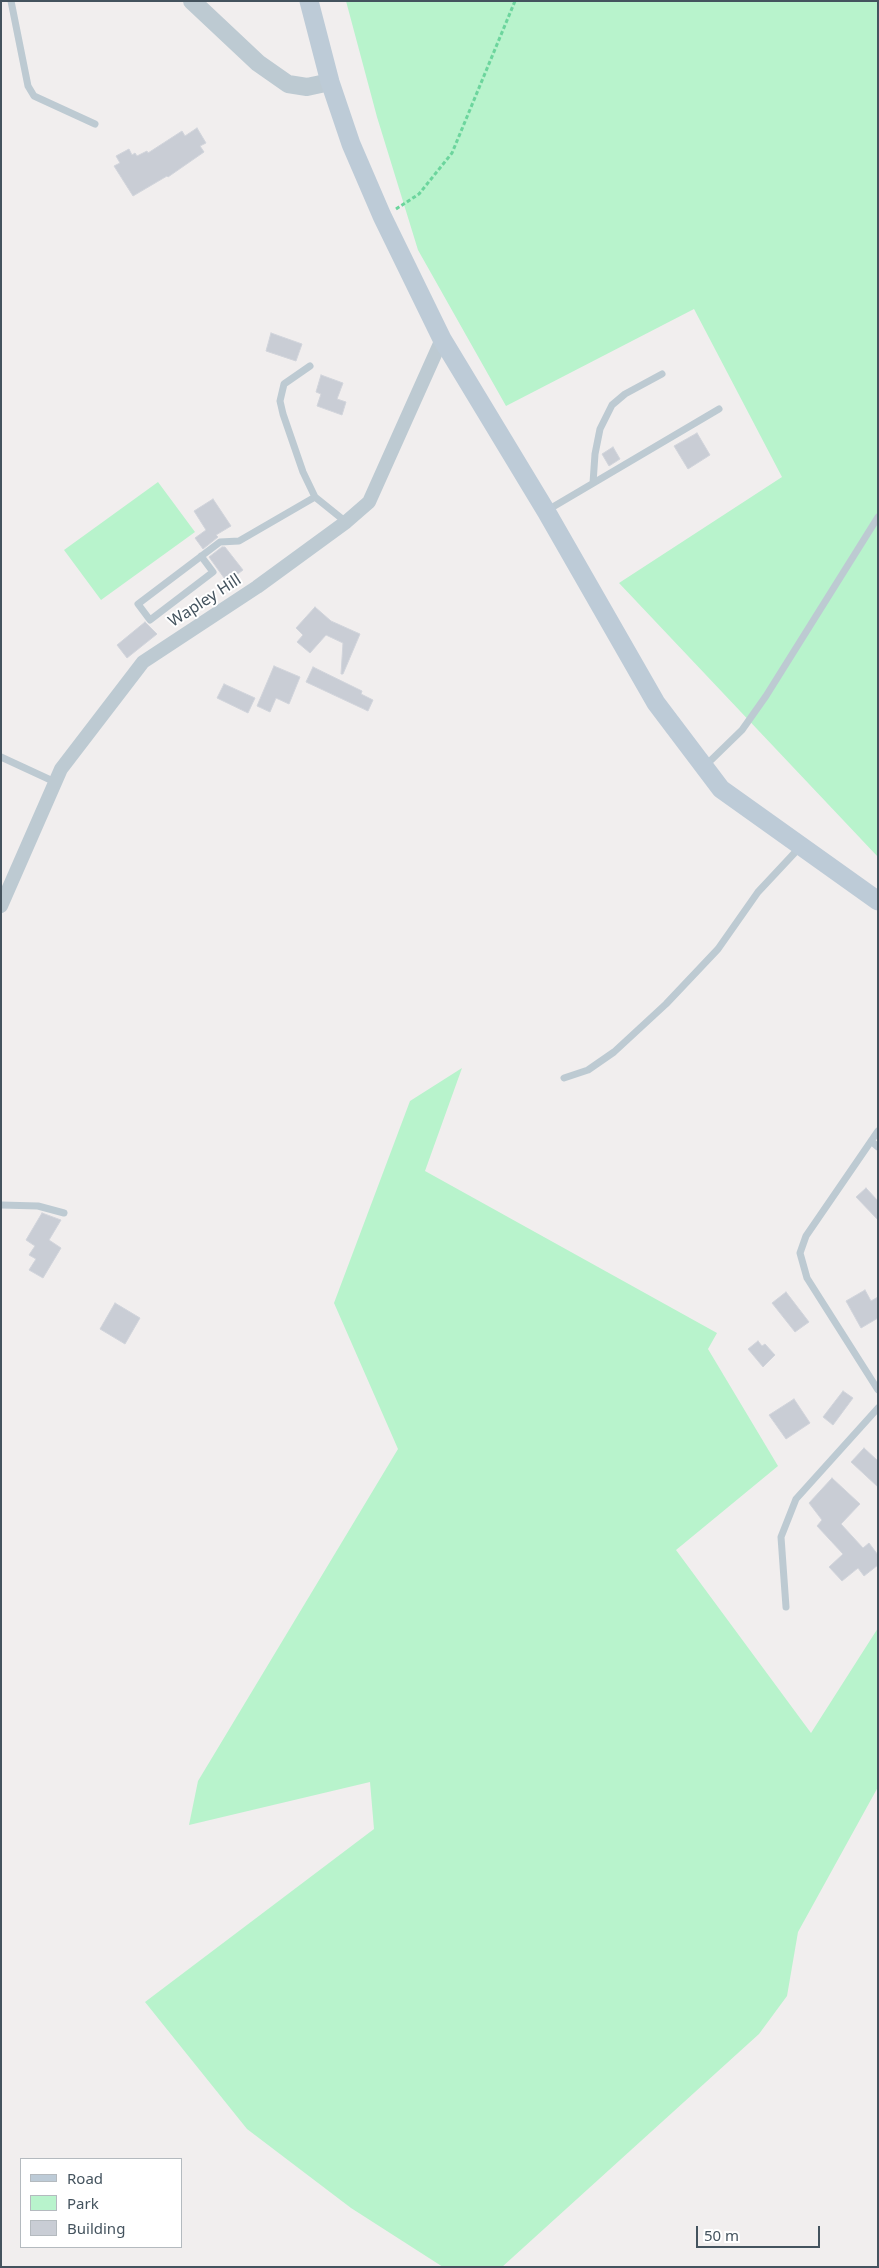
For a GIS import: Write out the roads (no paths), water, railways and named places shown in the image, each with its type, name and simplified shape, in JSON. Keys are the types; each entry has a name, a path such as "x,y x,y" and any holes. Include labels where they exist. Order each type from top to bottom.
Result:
{"main road":[{"path":"309,1 330,82 351,144 382,216 442,339 546,511 656,703 721,788 878,901"}],"street":[{"path":"192,1 258,63 288,84 307,87 330,82"},
{"name":"Wapley Hill","path":"1,906 61,769 142,662 257,587 346,522 369,502 442,339"}],"lane":[{"path":"11,1 28,86 34,96 95,124"},
{"path":"310,366 284,384 280,401 293,444 315,497 346,522"},
{"path":"593,483 595,454 600,429 612,405 625,394 662,374"},
{"path":"546,511 719,409"},
{"path":"201,556 213,572 150,620 138,604 201,556 220,542 239,542 315,497"},
{"path":"704,766 742,730 766,696 878,517"},
{"path":"1,757 55,782"},
{"path":"564,1078 588,1070 614,1052 666,1004 718,949 758,892 802,846"},
{"path":"878,1131 806,1236 800,1253 807,1278 878,1390"},
{"path":"871,1141 878,1147"},
{"path":"1,1205 38,1206 64,1213"},
{"path":"786,1607 781,1537 796,1499 878,1408"}]}
